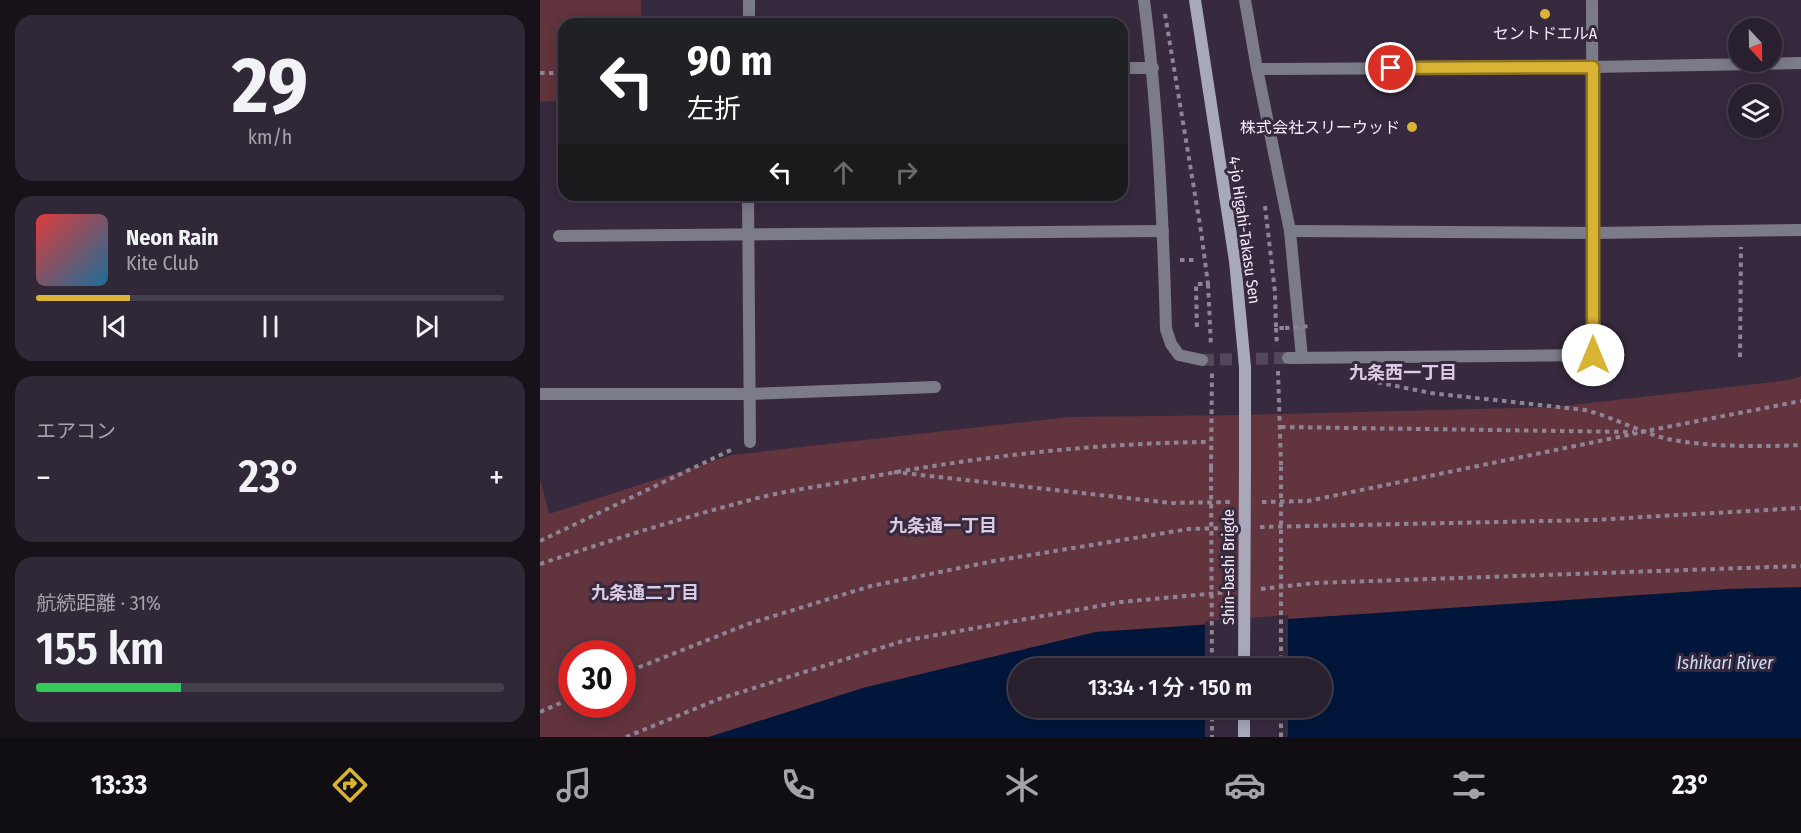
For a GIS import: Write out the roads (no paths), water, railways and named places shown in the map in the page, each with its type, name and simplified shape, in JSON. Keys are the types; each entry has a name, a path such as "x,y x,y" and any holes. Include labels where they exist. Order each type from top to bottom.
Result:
{"street":[{"path":"749,0 749,18"},
{"path":"1144,0 1153,68 1163,231 1166,329 1171,344 1179,356 1208,360"},
{"name":"4-jo Higahi-Takasu Sen","path":"1195,0 1235,261 1245,367 1245,466"},
{"path":"1245,0 1290,231 1302,358"},
{"path":"1288,358 1593,355 1592,0"},
{"path":"1257,69 1801,63"},
{"path":"1128,68 1153,68"},
{"path":"748,201 750,442"},
{"path":"1290,231 1593,233 1801,230"},
{"path":"559,236 1163,231"},
{"path":"540,394 748,394 935,387"},
{"name":"Shin-bashi Brigde","path":"1244,658 1245,466"},
{"path":"1244,718 1244,737"}],"water":[{"name":"Ishikari River","path":"1801,587 1801,737 709,737 863,688 1096,632 1728,589"}],"tunnel":[{"path":"1202,360 1288,358"}],"place":[{"name":"セントドエルA","path":"1545,14"},
{"name":"株式会社スリーウッド","path":"1412,127"}],"district":[{"name":"九条西一丁目","path":"1403,373"},
{"name":"九条通一丁目","path":"943,526"},
{"name":"九条通二丁目","path":"645,593"}]}
